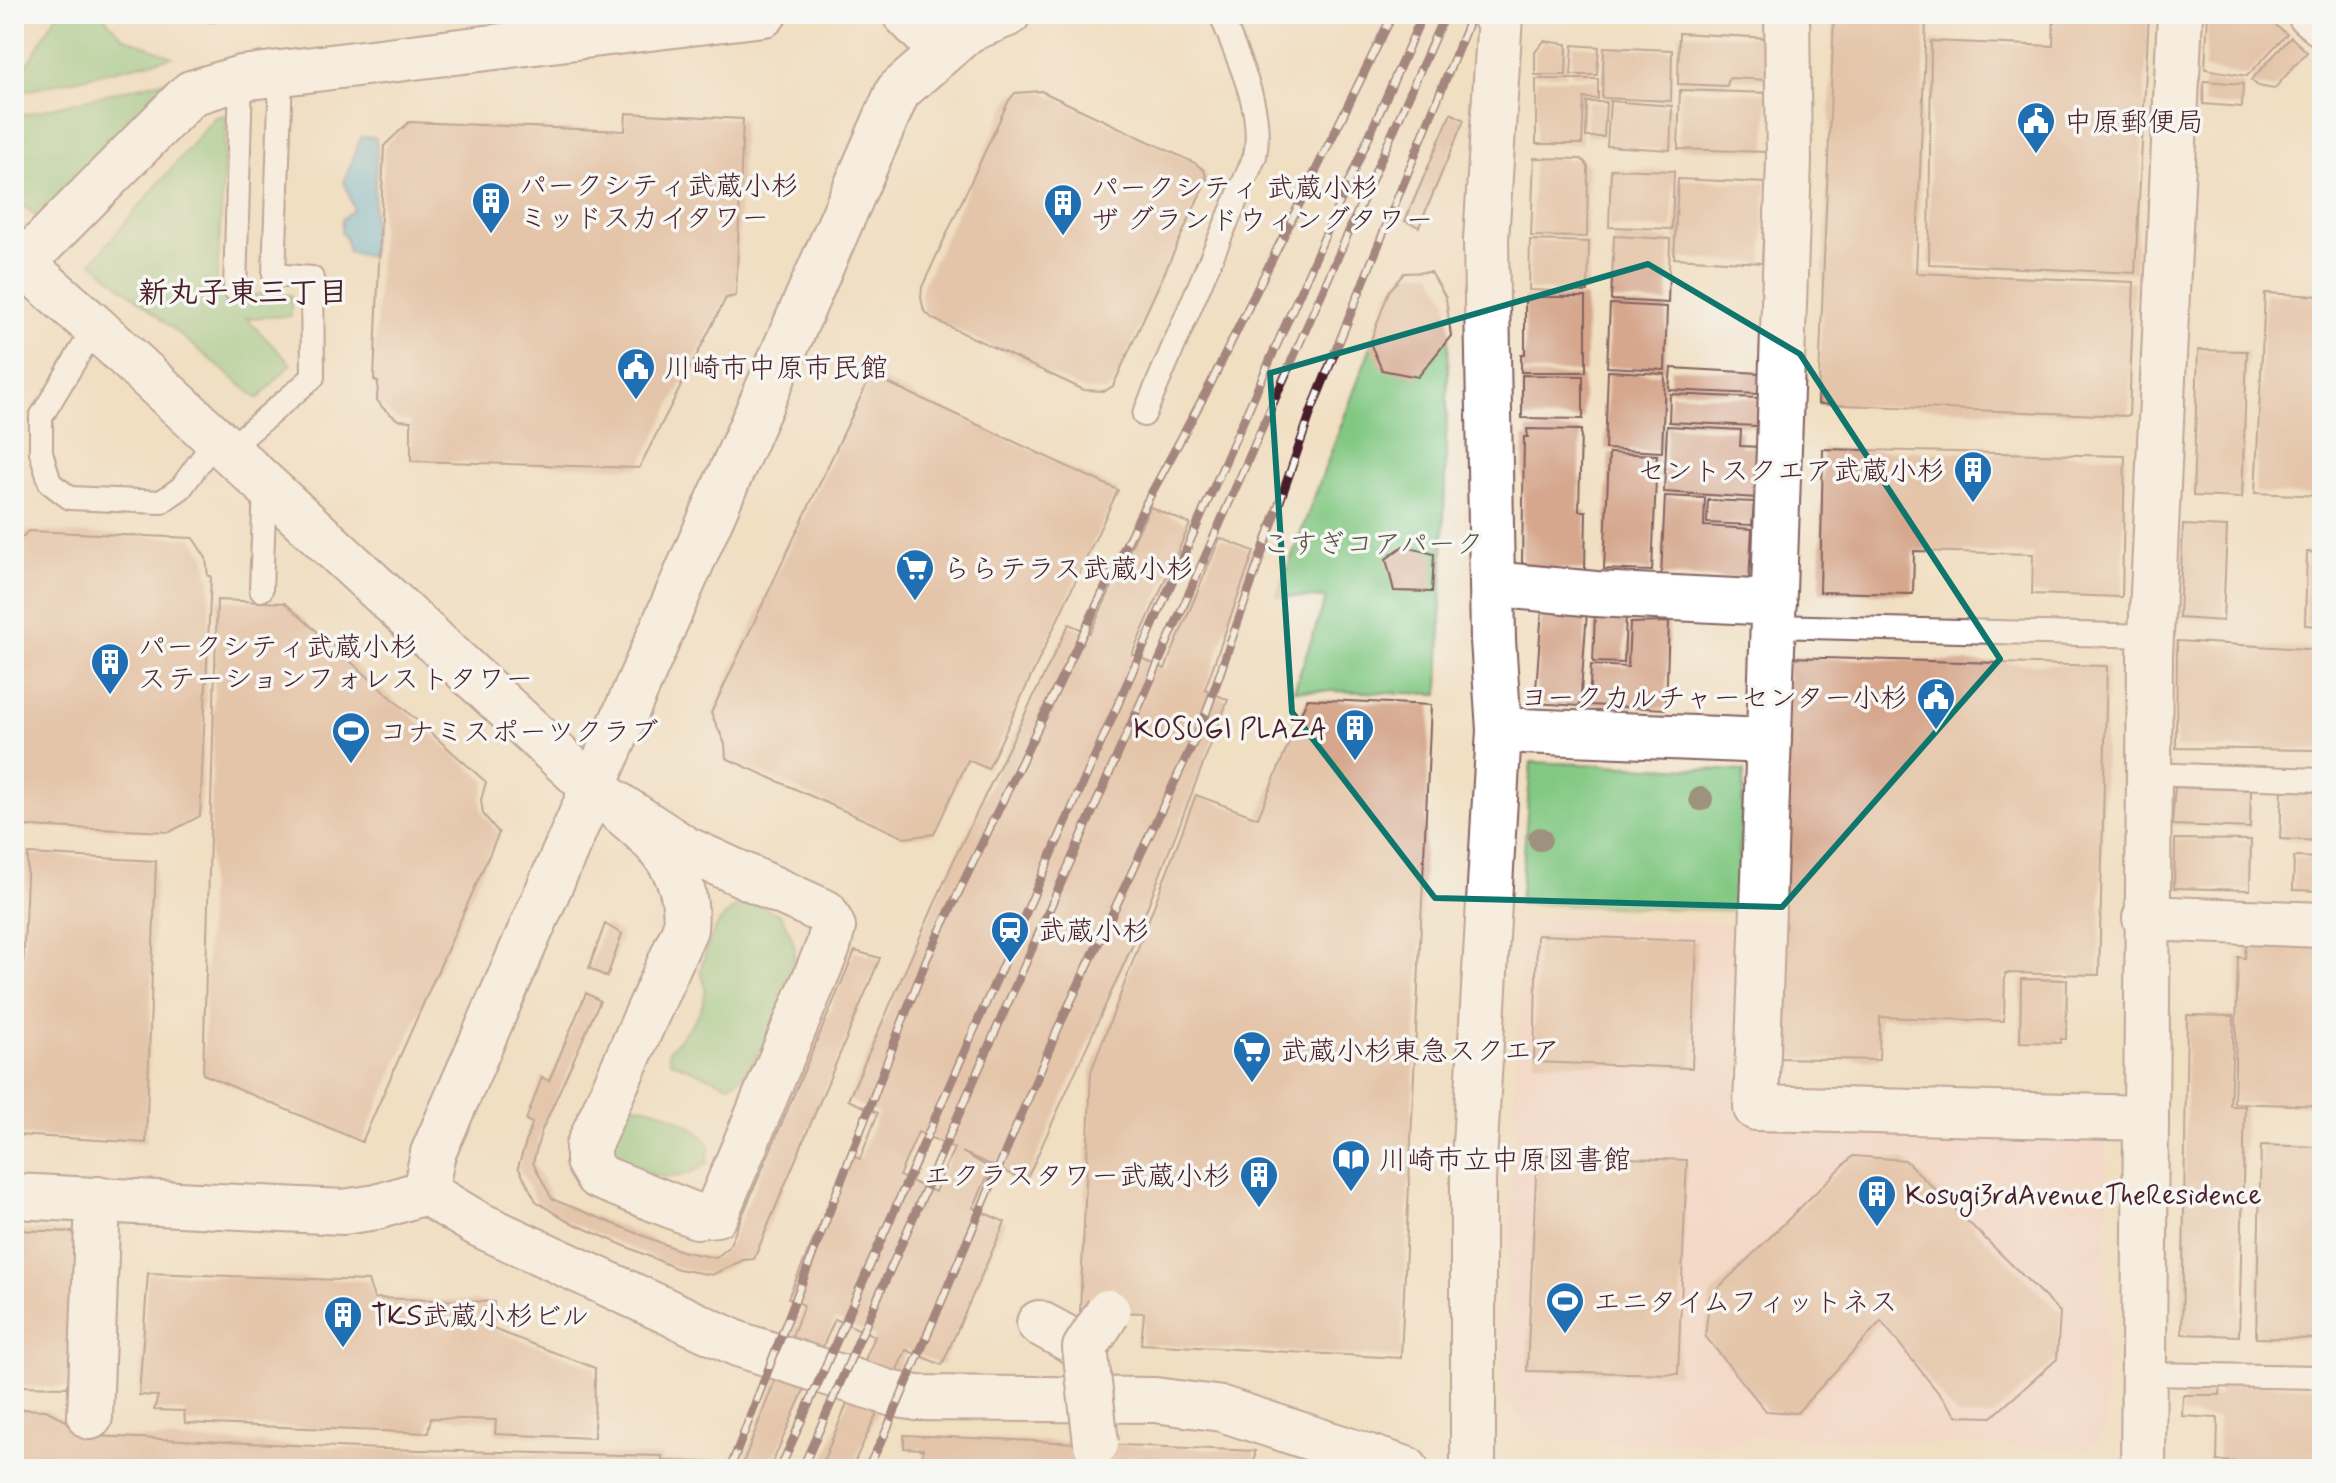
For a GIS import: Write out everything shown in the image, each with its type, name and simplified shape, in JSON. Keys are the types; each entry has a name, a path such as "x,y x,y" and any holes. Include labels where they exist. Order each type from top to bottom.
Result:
{"main road":[{"path":"594,789 684,848 825,912 833,927 823,961 716,1214 697,1216 604,1180 591,1170 588,1161 588,1147 685,929 687,904 678,874 659,846 594,789 95,327 18,260 191,93 261,75 764,14"},
{"path":"905,14 942,52"},
{"path":"425,1192 433,1153 898,91 968,30 1008,14"},
{"path":"1787,14 1789,160 1756,1108 2145,1118"},
{"path":"2143,1469 2145,918 2151,636 2180,14"},
{"path":"2310,14 2322,24"},
{"path":"1473,1469 1473,1179 1499,730 1492,584 1486,240 1500,15"},
{"path":"1492,584 1774,614"},
{"path":"1499,730 1769,741"},
{"path":"2145,918 2322,925"},
{"path":"14,1196 343,1212 377,1207 425,1192 478,1224 738,1344 893,1394 917,1398 1155,1400 1195,1405 1222,1409 1406,1469"},
{"path":"90,1417 98,1199"},
{"path":"1096,1443 1085,1348 1108,1312"},
{"path":"1039,1323 1085,1348"}],"lane":[{"path":"1144,415 1255,156 1259,133 1249,92 1222,17"},
{"path":"235,290 261,75"},
{"path":"95,327 41,417 41,452 50,483 70,498 161,502 181,488 222,444 313,377 312,278 274,275 261,75"},
{"path":"261,590 265,484"},
{"path":"1774,614 2151,636"},
{"path":"2148,774 2322,780"},
{"path":"2143,1374 2322,1377"}],"highlighted area":[{"path":"1648,264 1800,354 2000,659 1782,907 1435,898 1292,712 1270,373"}],"shaded area":[{"path":"1523,916 1744,925 1738,1118 2107,1136 2106,1431 2087,1450 1756,1436 1728,1446 1540,1439 1502,1396"}],"green space":[{"path":"57,14 101,14 123,37 173,57 17,93 14,87"},
{"path":"183,76 42,221 14,198 14,117"},
{"path":"227,115 216,294 291,295 291,316 246,318 291,364 258,399 92,262 215,117"},
{"name":"こすぎコアパーク","path":"1385,309 1449,333 1439,694 1294,690 1326,598 1277,596"},
{"path":"1531,762 1744,771 1737,911 1520,904"},
{"path":"742,904 758,905 781,915 793,941 794,959 783,999 763,1044 752,1063 729,1085 670,1061 668,1052 691,1025 702,1005 705,995 700,971 718,924"},
{"path":"632,1105 664,1113 694,1129 709,1144 707,1163 694,1171 668,1177 655,1176 631,1165 611,1144 616,1117"}],"water":[{"path":"361,137 375,137 377,145 371,257 348,252 346,238 341,232 342,219 354,209 344,182"}],"building":[{"path":"190,14 277,14 278,16 208,22"},
{"name":"中原郵便局","path":"2054,14 2149,14 2135,273 1929,264 1931,41 2053,46"},
{"path":"2208,14 2261,14 2287,34 2247,76 2205,69"},
{"path":"1834,16 1926,20 1916,273 2134,282 2129,416 1818,404"},
{"path":"1679,33 1771,38 1769,80 1729,78 1727,86 1678,84"},
{"path":"2291,37 2307,52 2274,89 2258,86 2251,80"},
{"path":"1544,41 1567,44 1566,75 1535,75 1535,52"},
{"path":"1573,45 1599,47 1597,75 1571,75"},
{"path":"1604,47 1672,50 1671,101 1602,98"},
{"path":"1536,79 1598,79 1598,99 1584,98 1582,144 1536,144"},
{"path":"2204,81 2243,84 2242,107 2203,104"},
{"path":"1680,90 1768,93 1766,152 1678,149"},
{"name":"パークシティ 武蔵小杉 ザ グランドウィングタワー","path":"1041,91 1195,163 1204,170 1207,179 1113,386 1105,391 1084,390 933,319 924,311 921,298 922,287 1008,102 1015,93"},
{"path":"1610,101 1672,106 1670,150 1607,146"},
{"path":"1587,102 1606,102 1604,137 1586,137"},
{"name":"パークシティ武蔵小杉 ミッドスカイタワー","path":"626,113 743,119 736,296 726,298 639,468 411,461 411,421 398,420 383,408 377,400 378,382 374,380 384,146 409,122 625,131"},
{"path":"1451,113 1464,120 1419,227 1405,221"},
{"path":"1534,158 1581,159 1585,162 1588,167 1587,237 1531,236"},
{"path":"1611,169 1674,171 1672,229 1609,227"},
{"path":"1678,179 1766,183 1762,263 1674,258"},
{"path":"1614,236 1670,239 1668,303 1611,300"},
{"path":"1530,240 1589,242 1588,292 1529,290"},
{"path":"1431,272 1446,298 1451,336 1418,377 1382,370 1370,343 1389,291 1404,273"},
{"path":"2265,293 2322,296 2322,496 2255,493"},
{"path":"1525,297 1586,297 1586,372 1521,372 1521,354 1525,354"},
{"path":"1610,304 1667,307 1665,370 1607,367"},
{"path":"2198,350 2247,351 2242,498 2193,496"},
{"path":"1671,368 1760,373 1758,394 1669,390"},
{"path":"1608,371 1665,374 1662,452 1605,449"},
{"name":"ららテラス武蔵小杉","path":"871,375 1118,490 988,769 968,760 934,834 905,838 726,758 725,744 711,713"},
{"path":"1522,375 1583,376 1583,419 1522,418"},
{"path":"1670,394 1758,398 1757,426 1669,422"},
{"path":"1667,426 1741,430 1740,446 1760,447 1757,498 1664,492"},
{"path":"1527,429 1581,430 1579,511 1586,511 1585,570 1528,568 1522,562 1524,437 1528,437"},
{"name":"セントスクエア武蔵小杉","path":"1823,449 2125,456 2122,597 2032,594 2033,554 1914,551 1913,594 1820,592"},
{"path":"1609,453 1657,455 1652,571 1604,569"},
{"path":"1665,496 1705,498 1704,526 1752,529 1749,580 1661,575"},
{"path":"1708,500 1754,502 1752,525 1707,523"},
{"path":"1150,507 1190,524 1132,654 1165,669 1220,538 1254,551 1205,689 1228,700 1133,944 1026,1181 962,1152 991,1169 973,1208 1005,1222 942,1365 906,1350 853,1465 922,1469 95,1469 14,1462 14,1409 46,1410 94,1436 381,1449 662,1456 662,1461 743,1463 804,1305 788,1298 850,1155 860,1159 878,1113 848,1100 957,853 1069,624 1090,633","holes":["918,1132 954,1148 935,1192 899,1176","835,1319 875,1336 822,1464 772,1463"]},
{"path":"2183,525 2227,527 2223,621 2179,618"},
{"name":"パークシティ武蔵小杉 ステーションフォレストタワー","path":"28,531 193,538 206,558 208,576 211,576 200,816 170,832 22,826 14,818 14,545"},
{"path":"1403,546 1434,554 1432,592 1394,591 1386,559"},
{"path":"2307,552 2322,553 2322,626 2305,625"},
{"path":"217,600 285,603 486,782 481,800 483,814 499,833 362,1142 203,1074"},
{"path":"1542,608 1587,611 1580,706 1535,703"},
{"path":"1595,613 1626,615 1624,663 1593,662"},
{"path":"1669,622 1666,709 1589,705 1591,665 1628,667 1630,623"},
{"path":"2177,641 2322,650 2322,750 2176,748"},
{"path":"1788,657 2107,666 2099,975 2005,973 2004,1021 1880,1017 1879,1060 1777,1058"},
{"path":"1307,699 1431,705 1401,1358 1141,1344 1144,1313 1080,1311 1091,1072 1196,795 1258,818"},
{"path":"2175,787 2251,790 2250,828 2172,825"},
{"path":"2282,790 2322,792 2322,841 2280,839"},
{"path":"2175,839 2251,840 2250,890 2174,888"},
{"path":"28,854 156,861 146,1143 16,1135"},
{"path":"2294,857 2322,858 2322,891 2293,890"},
{"path":"605,924 622,934 607,977 589,968"},
{"path":"1537,935 1697,941 1692,1068 1534,1062"},
{"path":"2246,943 2322,946 2322,1106 2234,1103 2238,957 2245,958"},
{"path":"855,951 880,958 754,1259 743,1260 712,1275 678,1269 565,1220 536,1201 518,1167 532,1123 526,1120 542,1077 549,1081 586,993 600,1001 541,1132 533,1163 552,1199 681,1251 716,1258 729,1247"},
{"path":"2021,979 2067,980 2066,1039 2060,1039 2060,1043 2020,1042"},
{"path":"2187,1015 2234,1016 2230,1106 2245,1106 2239,1336 2182,1334"},
{"path":"2261,1145 2322,1147 2322,1339 2256,1338"},
{"path":"1537,1155 1687,1160 1678,1374 1527,1371"},
{"name":"Kosugi3rdAvenueTheResidence","path":"1853,1156 1905,1160 2060,1312 2057,1359 1992,1417 1957,1416 1881,1321 1797,1413 1766,1411 1705,1336 1710,1296"},
{"path":"14,1230 76,1232 68,1387 14,1386"},
{"name":"TKS武蔵小杉ビル","path":"148,1273 368,1281 374,1298 494,1302 493,1329 595,1368 594,1438 495,1434 496,1420 431,1418 428,1433 185,1423 184,1411 154,1410 158,1396 139,1395"},
{"path":"2221,1383 2322,1387 2322,1465 2217,1461 2218,1418 2182,1416 2183,1395 2220,1395"},
{"path":"904,1435 1255,1451 1254,1469 923,1469 923,1449 904,1448"}],"railway":[{"path":"730,1469 927,958 1144,507 1210,385 1393,14"},
{"path":"780,1469 1423,14"},
{"path":"802,1469 1445,14"},
{"path":"867,1469 884,1436 1060,1024 1203,722 1312,409 1472,14"}],"place":[{"name":"中原郵便局","path":"2036,155"},
{"name":"パークシティ武蔵小杉 ミッドスカイタワー","path":"491,235"},
{"name":"パークシティ 武蔵小杉 ザ グランドウィングタワー","path":"1063,237"},
{"name":"川崎市中原市民館","path":"636,401"},
{"name":"セントスクエア武蔵小杉","path":"1973,504"},
{"name":"ららテラス武蔵小杉","path":"915,602"},
{"name":"パークシティ武蔵小杉 ステーションフォレストタワー","path":"110,696"},
{"name":"ヨークカルチャーセンター小杉","path":"1936,731"},
{"name":"KOSUGI PLAZA","path":"1355,762"},
{"name":"コナミスポーツクラブ","path":"351,765"},
{"name":"武蔵小杉","path":"1010,964"},
{"name":"武蔵小杉東急スクエア","path":"1252,1084"},
{"name":"川崎市立中原図書館","path":"1351,1193"},
{"name":"エクラスタワー武蔵小杉","path":"1259,1209"},
{"name":"Kosugi3rdAvenueTheResidence","path":"1877,1228"},
{"name":"エニタイムフィットネス","path":"1565,1335"},
{"name":"TKS武蔵小杉ビル","path":"343,1349"}],"district":[{"name":"新丸子東三丁目","path":"243,292"}]}
